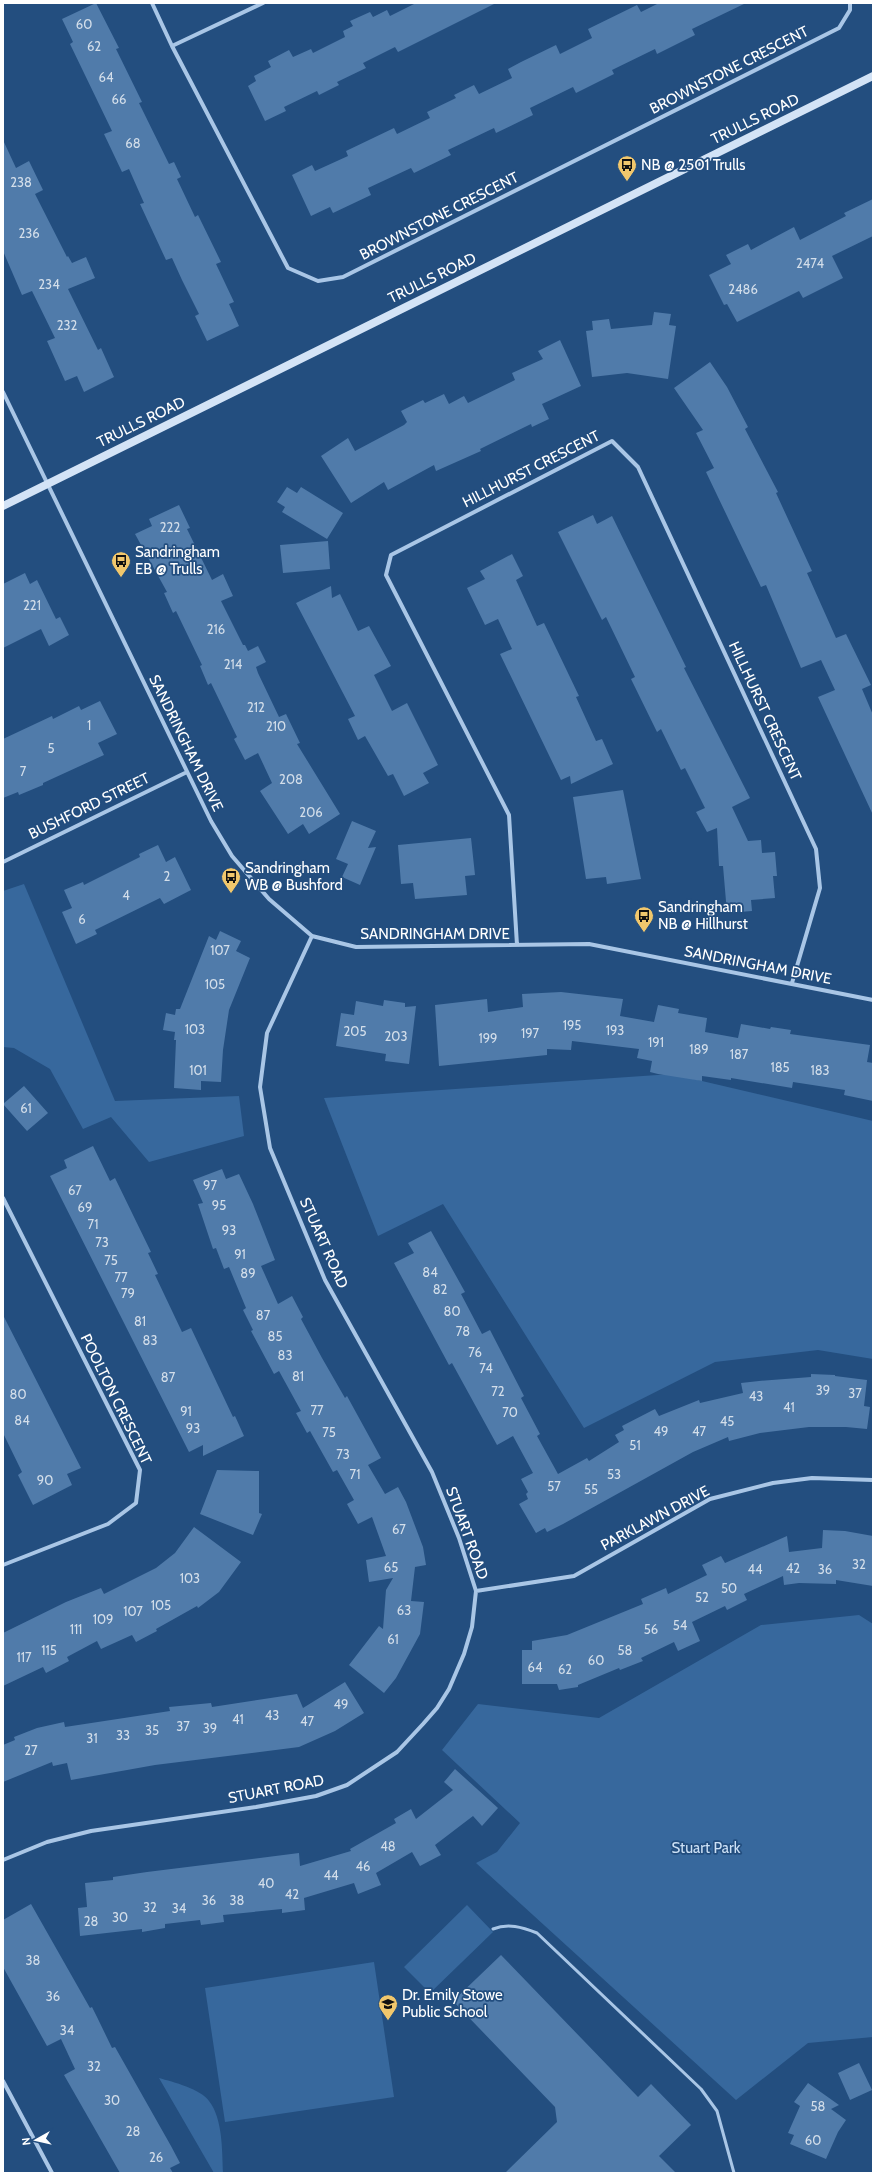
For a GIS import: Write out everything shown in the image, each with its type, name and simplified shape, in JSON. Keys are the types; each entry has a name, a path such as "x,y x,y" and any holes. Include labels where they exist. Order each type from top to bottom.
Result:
{"street":[{"name":"BROWNSTONE CRESCENT","path":"152,3 172,46 288,268 318,281 343,277 839,28 850,10 850,3"},
{"path":"172,46 263,3"},
{"name":"TRULLS ROAD","path":"3,506 873,76"},
{"name":"SANDRINGHAM DRIVE","path":"3,392 211,821 232,856 269,899 312,936 356,947 589,944 873,1000"},
{"name":"HILLHURST CRESCENT","path":"517,945 509,815 386,575 391,555 612,441 638,468 816,849 820,888 792,983"},
{"name":"BUSHFORD STREET","path":"3,862 186,772"},
{"name":"STUART ROAD","path":"3,1860 47,1842 91,1831 256,1807 316,1796 346,1785 397,1752 437,1708 449,1689 464,1654 472,1627 476,1591 459,1538 432,1472 325,1280 270,1148 260,1086 267,1033 312,936"},
{"name":"POOLTON CRESCENT","path":"3,1198 140,1470 136,1503 108,1524 3,1566"},
{"name":"PARKLAWN DRIVE","path":"476,1591 574,1576 710,1499 773,1483 812,1478 873,1480"},
{"path":"3,2081 52,2173"}],"lane":[{"path":"493,1929 501,1925 523,1927 536,1933 701,2089 717,2111 734,2173"}],"green space":[{"path":"24,884 115,1101 239,1096 244,1136 149,1162 111,1117 83,1129 50,1069 14,1048 3,1047 3,891"},
{"path":"672,1074 873,1121 873,1359 818,1350 715,1362 584,1428 443,1204 378,1236 324,1098"},
{"name":"Stuart Park","path":"859,1615 873,1624 873,2037 808,2043 736,2100 476,1863 497,1852 520,1823 442,1750 478,1704 599,1718 761,1625"},
{"path":"467,1905 493,1932 430,1993 404,1967"},
{"path":"374,1962 394,2097 225,2122 205,1988"},
{"path":"159,2078 179,2084 200,2093 214,2108 221,2136 223,2173 214,2173"}],"building":[{"path":"96,3 119,48 116,49 142,102 139,103 169,164 174,162 181,177 177,179 195,217 198,215 221,262 216,264 234,302 229,304 239,326 207,341 195,316 199,314 172,258 166,260 140,204 144,203 129,169 122,172 104,134 112,131 70,44 73,42 62,19"},
{"path":"416,3 496,3 398,52 395,47 363,63 366,68 337,82 339,85 319,95 317,91 284,107 286,111 265,121 248,86 256,81 254,76 271,67 268,61 289,50 293,57 311,49 313,53 345,37 343,31 353,26 350,21 370,12 373,17 387,10 390,16"},
{"path":"659,3 746,3 692,29 695,35 657,54 655,49 612,70 614,74 576,93 573,87 530,108 533,115 496,133 494,128 448,150 451,155 414,173 411,168 368,188 371,195 333,213 330,207 311,216 292,175 312,165 315,171 348,156 346,151 394,128 397,134 430,118 427,112 456,98 454,95 474,85 479,94 512,78 508,69 556,45 560,54 592,38 588,29 637,5 641,12"},
{"path":"3,140 16,168 29,161 43,190 35,194 67,257 68,256 72,263 86,257 95,278 68,289 98,350 101,348 114,377 84,392 77,376 65,381 47,341 55,338 32,291 22,295 3,251"},
{"path":"873,199 873,236 832,256 843,278 803,298 799,291 737,322 727,304 724,305 709,275 731,264 726,255 748,244 751,250 794,227 800,240 846,216 844,213"},
{"path":"654,312 671,314 669,325 676,326 668,379 627,373 592,377 586,331 593,330 592,321 609,319 611,329 652,325"},
{"path":"560,340 581,386 542,404 549,419 532,427 531,424 480,449 481,451 436,471 434,465 388,490 384,482 351,503 321,456 348,438 355,451 404,425 407,422 401,411 423,400 425,403 444,394 449,404 464,396 468,403 515,380 512,373 543,359 538,351"},
{"path":"710,362 727,387 748,427 745,429 778,492 776,493 812,571 807,573 836,638 846,634 871,685 862,689 873,715 873,815 818,697 835,690 821,660 801,668 766,585 761,587 706,472 714,468 696,433 703,430 674,388"},
{"path":"287,487 297,493 301,487 343,513 327,539 282,512 285,507 277,502"},
{"path":"179,505 190,528 187,529 212,580 223,574 233,596 221,601 243,645 245,645 248,651 258,646 266,662 256,667 279,717 286,714 300,743 297,744 340,814 309,834 303,824 288,834 260,791 272,783 258,753 245,760 234,739 237,737 211,683 208,685 200,666 202,665 176,611 173,613 164,593 167,592 135,534 152,526 149,519"},
{"path":"593,515 597,524 612,516 686,667 684,668 750,798 732,807 748,841 761,840 762,853 775,852 777,876 773,876 775,898 751,900 752,911 727,913 723,866 719,866 717,828 707,832 696,812 705,808 685,768 681,770 661,729 657,732 631,679 635,677 606,617 602,620 558,532"},
{"path":"328,541 330,569 283,573 280,545"},
{"path":"512,554 523,576 516,580 537,626 544,623 579,696 576,697 596,741 602,739 613,764 571,784 570,776 561,780 500,654 512,649 498,619 485,625 467,588 485,579 480,571"},
{"path":"25,573 30,584 37,580 56,619 60,617 69,635 49,646 41,629 3,648 3,584"},
{"path":"331,586 332,598 340,594 358,631 369,626 391,666 374,675 392,711 407,703 438,765 423,773 429,783 404,796 393,774 388,776 365,736 358,740 348,719 355,716 296,603"},
{"path":"100,701 117,734 98,743 104,755 43,783 43,785 19,795 18,792 3,798 3,739 52,716 53,719 79,706 81,710"},
{"path":"623,790 641,879 607,884 606,877 586,879 573,797"},
{"path":"352,821 376,831 368,848 376,847 360,885 342,877 348,864 336,859"},
{"path":"471,838 475,875 465,876 467,895 415,899 413,883 401,884 398,845"},
{"path":"158,845 166,862 175,857 191,890 164,904 160,898 95,930 97,934 76,944 62,912 72,908 64,890 83,882 84,885 140,857 139,854"},
{"path":"220,931 241,941 236,951 250,958 229,1010 223,1050 221,1082 201,1081 201,1090 174,1088 176,1040 174,1040 175,1032 163,1030 166,1013 175,1015 176,1009 180,1009 209,936 216,940"},
{"path":"561,992 623,999 620,1016 654,1022 658,1005 679,1009 678,1013 707,1018 705,1032 738,1038 741,1024 770,1029 771,1027 791,1030 790,1034 870,1045 867,1062 873,1063 873,1101 844,1095 845,1090 793,1082 792,1088 731,1078 731,1080 702,1076 702,1081 658,1074 650,1072 652,1061 637,1058 639,1049 572,1041 571,1050 547,1049 547,1055 439,1066 435,1005 487,999 488,1012 523,1007 522,994"},
{"path":"384,1000 405,1003 405,1007 416,1006 409,1064 385,1061 386,1054 336,1046 341,1013 354,1015 356,1001 383,1006"},
{"path":"24,1086 48,1113 27,1131 3,1104"},
{"path":"93,1146 110,1181 115,1178 151,1252 148,1253 158,1274 155,1275 182,1332 191,1328 233,1417 235,1416 244,1436 203,1456 203,1445 189,1452 50,1176 67,1168 64,1160"},
{"path":"222,1169 226,1179 239,1174 253,1204 275,1260 261,1266 278,1304 292,1296 303,1317 301,1319 322,1358 345,1398 347,1396 381,1458 368,1465 385,1494 398,1487 406,1502 423,1547 426,1565 415,1567 411,1601 424,1602 420,1634 396,1678 384,1693 349,1665 379,1626 383,1629 386,1590 393,1578 369,1582 366,1560 386,1556 372,1517 358,1524 347,1504 354,1500 337,1470 333,1472 310,1431 307,1433 296,1413 301,1411 279,1371 274,1374 251,1331 253,1330 243,1310 246,1308 229,1267 224,1269 216,1248 213,1249 198,1204 203,1203 193,1180"},
{"path":"431,1231 465,1292 461,1294 482,1334 490,1330 524,1396 521,1398 540,1434 537,1436 558,1474 587,1458 589,1461 619,1442 615,1435 624,1430 622,1426 655,1409 659,1416 699,1400 700,1403 743,1393 741,1383 811,1377 811,1374 835,1375 867,1380 864,1406 870,1407 867,1429 846,1427 809,1427 760,1433 729,1441 728,1437 693,1452 547,1532 545,1528 536,1533 519,1504 528,1499 526,1494 528,1492 521,1479 533,1473 513,1436 497,1445 452,1363 449,1365 394,1263 414,1253 408,1243"},
{"path":"3,1315 81,1468 67,1474 72,1485 33,1505 18,1475 22,1472 3,1433"},
{"path":"217,1470 259,1471 259,1513 262,1514 253,1535 200,1514"},
{"path":"194,1527 241,1562 219,1592 198,1608 197,1606 156,1629 157,1631 136,1642 132,1635 101,1649 97,1641 67,1657 69,1661 46,1673 43,1667 3,1686 3,1633 66,1602 101,1588 104,1594 156,1568 175,1553"},
{"path":"823,1530 845,1531 873,1536 873,1586 836,1580 836,1584 799,1583 784,1585 783,1576 744,1594 747,1600 727,1610 725,1606 692,1622 700,1641 678,1651 674,1642 641,1658 643,1661 620,1670 619,1668 578,1685 578,1687 559,1690 557,1684 522,1684 522,1650 532,1650 532,1641 567,1635 643,1604 641,1599 666,1588 668,1594 707,1575 702,1565 721,1556 725,1563 787,1536 789,1552 822,1548"},
{"path":"345,1682 364,1713 335,1731 299,1747 155,1765 71,1780 67,1763 53,1766 52,1762 3,1782 3,1745 15,1740 14,1737 37,1728 64,1722 65,1727 170,1711 169,1707 211,1703 212,1707 297,1694 303,1708"},
{"path":"455,1769 498,1808 482,1826 473,1816 435,1845 441,1855 420,1866 412,1852 376,1873 381,1885 358,1894 354,1883 304,1898 305,1910 282,1913 282,1909 223,1915 224,1922 201,1925 200,1920 165,1924 165,1928 142,1932 142,1929 80,1936 78,1908 87,1907 85,1883 113,1880 113,1877 147,1872 299,1853 300,1866 351,1851 350,1849 396,1823 394,1819 411,1809 416,1819 453,1790 444,1782"},
{"path":"31,1904 90,2008 92,2007 112,2048 115,2047 180,2163 170,2168 173,2173 120,2173 64,2075 75,2069 61,2039 47,2046 3,1967 3,1920"},
{"path":"501,1955 638,2097 651,2084 691,2125 659,2156 676,2173 505,2173 557,2122 555,2107 453,2001"},
{"path":"859,2063 872,2090 850,2100 838,2073"},
{"path":"808,2083 839,2105 831,2109 846,2120 838,2132 826,2159 790,2144 794,2135 788,2133 800,2106 794,2102"}],"place":[{"name":"NB @ 2501 Trulls","path":"627,182"},
{"name":"Sandringham EB @ Trulls","path":"121,578"},
{"name":"Sandringham WB @ Bushford","path":"231,894"},
{"name":"Sandringham NB @ Hillhurst","path":"644,933"},
{"name":"Dr. Emily Stowe Public School","path":"388,2021"}]}
